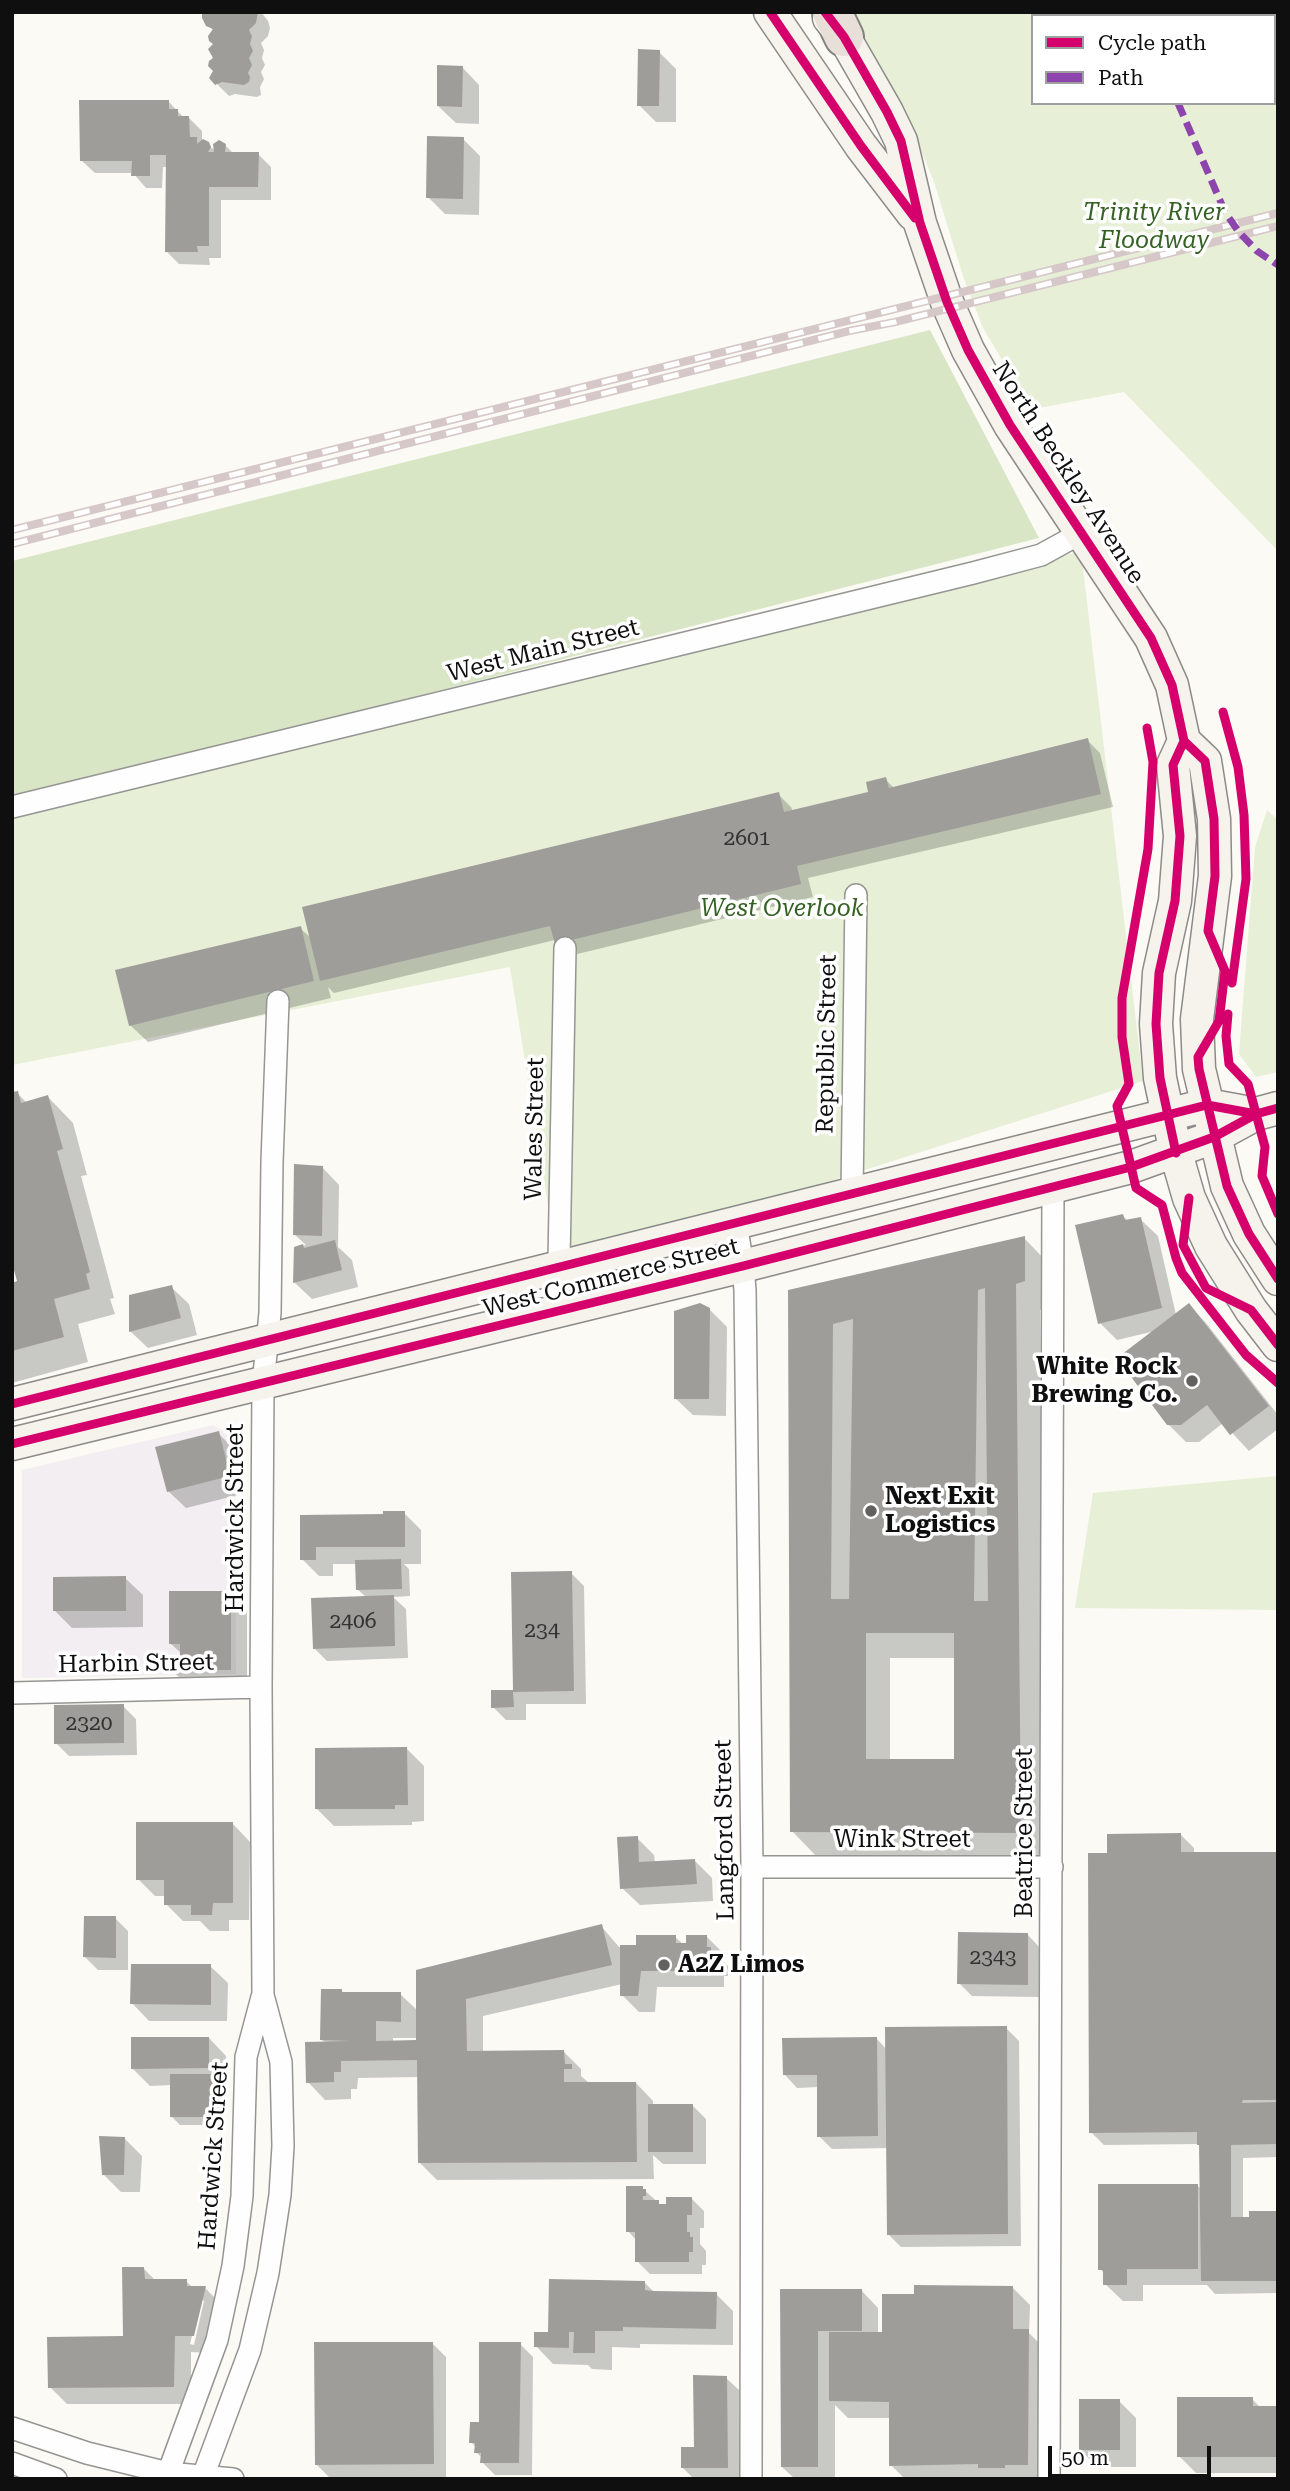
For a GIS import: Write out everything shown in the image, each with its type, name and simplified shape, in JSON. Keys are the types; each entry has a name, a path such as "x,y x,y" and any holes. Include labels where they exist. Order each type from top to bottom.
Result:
{"main road":[{"name":"North Beckley Avenue","path":"770,12 861,146 920,223"},
{"name":"North Beckley Avenue","path":"834,21 901,141 920,223 947,302 968,350 1010,425 1151,638 1172,685 1185,741 1205,761 1214,819 1215,876 1197,1019 1199,1069 1227,1186 1249,1234 1278,1279"},
{"path":"1185,741 1174,765 1179,849 1175,901 1159,973 1156,1024 1160,1078 1189,1198 1211,1246 1251,1310 1278,1345"},
{"path":"1207,1105 1267,1111"},
{"name":"West Commerce Street","path":"12,1404 1207,1105"},
{"name":"West Commerce Street","path":"12,1444 743,1266 1053,1187 1176,1153 1267,1111"}],"street":[{"name":"West Main Street","path":"12,807 973,573 1041,555 1081,533"},
{"name":"Republic Street","path":"852,1194 856,895"},
{"name":"Wales Street","path":"558,1311 565,948"},
{"name":"Hardwick Street","path":"202,2478 250,2350 268,2273 280,2195 283,2146 281,2062 263,1995 261,1687 263,1384 270,1313 278,1000"},
{"name":"Beatrice Street","path":"1049,2479 1053,1187"},
{"name":"Langford Street","path":"736,1223 743,1266 752,1867 751,2479"},
{"name":"Harbin Street","path":"12,1693 261,1687"},
{"name":"Wink Street","path":"752,1867 1052,1867"},
{"name":"Hardwick Street","path":"167,2476 217,2340 233,2266 242,2196 246,2057 263,1995"},
{"path":"12,2428 167,2476 233,2479"},
{"path":"12,2463 56,2479"}],"shaded area":[{"path":"213,1425 230,1435 235,1448 236,1674 22,1678 22,1470"}],"green space":[{"name":"Trinity River Floodway","path":"849,12 1278,12 1278,551 1124,392 1034,409 983,328 963,276 934,182 915,135 881,67"},
{"path":"930,330 1039,538 12,799 12,561"},
{"name":"West Overlook","path":"1081,551 1143,1081 558,1268 510,967 12,1065 12,818"},
{"path":"1267,810 1278,820 1278,1072 1256,1077 1239,1054 1255,847"},
{"path":"1278,1476 1278,1610 1075,1608 1093,1493"}],"building":[{"path":"202,12 258,12 256,23 249,30 253,51 249,58 252,65 248,73 249,82 244,85 222,82 215,85 209,78 213,71 208,66 209,61 213,58 208,49 213,44 208,36 213,29 206,26"},
{"path":"638,49 660,50 659,106 637,106"},
{"path":"437,65 463,66 462,107 437,106"},
{"path":"79,100 169,100 169,109 178,109 178,116 189,116 190,137 197,137 197,144 203,139 209,142 211,147 208,152 214,152 213,144 219,140 226,144 225,152 259,152 258,187 209,187 209,246 197,246 198,252 165,252 166,155 150,155 150,176 131,176 132,161 80,161"},
{"path":"427,136 464,137 463,199 426,198"},
{"path":"1088,738 1101,794 797,866 801,884 555,944 550,926 320,981 302,907 779,792 784,812 868,792 866,782 886,777 889,788"},
{"path":"301,926 314,981 129,1026 115,970"},
{"path":"18,1091 21,1103 48,1095 63,1149 57,1151 90,1272 86,1274 90,1289 54,1299 64,1337 12,1351 12,1283 17,1281 12,1263 12,1092"},
{"path":"294,1164 323,1166 322,1236 293,1235"},
{"path":"1123,1214 1125,1220 1141,1217 1162,1308 1098,1324 1075,1225"},
{"path":"1025,1236 1025,1281 1016,1284 1021,1833 790,1832 788,1290","holes":["985,1288 988,1601 974,1601 978,1290","853,1319 849,1599 831,1599 833,1324","866,1633 954,1633 954,1759 866,1759"]},
{"path":"335,1240 342,1270 293,1283 294,1247 303,1244 304,1248"},
{"path":"172,1285 181,1318 129,1332 129,1295"},
{"path":"700,1303 710,1308 709,1399 674,1399 674,1311"},
{"name":"White Rock Brewing Co.","path":"1189,1303 1269,1406 1230,1435 1207,1405 1181,1425 1167,1425 1117,1358"},
{"path":"219,1431 230,1476 167,1492 155,1447"},
{"path":"383,1511 405,1511 405,1547 316,1547 316,1560 300,1560 300,1515 383,1514"},
{"path":"401,1559 402,1589 356,1590 355,1560"},
{"path":"572,1571 574,1691 513,1692 514,1707 491,1708 491,1690 513,1690 511,1572"},
{"path":"126,1576 126,1611 53,1611 53,1577"},
{"path":"169,1591 231,1591 231,1670 170,1670 170,1660 180,1660 180,1644 169,1644"},
{"path":"394,1595 395,1646 313,1649 311,1598"},
{"path":"124,1704 124,1743 54,1744 54,1705"},
{"path":"407,1747 408,1805 395,1805 395,1809 315,1809 315,1748"},
{"path":"136,1822 233,1822 233,1903 213,1903 212,1915 191,1915 191,1905 164,1905 164,1880 136,1880"},
{"path":"1181,1833 1181,1852 1278,1852 1278,2100 1243,2100 1242,2103 1278,2102 1278,2144 1231,2145 1231,2217 1249,2217 1249,2211 1278,2211 1278,2281 1201,2281 1197,2132 1089,2133 1088,1853 1107,1853 1107,1834"},
{"path":"638,1836 639,1862 695,1859 697,1884 620,1889 617,1837"},
{"path":"84,1916 116,1916 116,1958 83,1957"},
{"path":"602,1924 612,1965 466,1999 467,2051 564,2050 565,2064 572,2064 572,2069 564,2069 564,2082 636,2082 637,2162 418,2163 417,2060 341,2061 341,2072 334,2072 334,2082 306,2083 305,2042 350,2041 320,2040 321,1989 342,1989 342,1992 401,1992 401,2022 376,2021 376,2041 416,2040 416,1970"},
{"path":"958,1932 1028,1933 1028,1985 957,1984"},
{"name":"A2Z Limos","path":"636,1935 676,1935 676,1943 686,1943 686,1935 707,1935 711,1960 707,1960 707,1971 641,1971 638,1996 620,1996 620,1945 636,1945"},
{"path":"131,1964 211,1964 211,2005 130,2004"},
{"path":"1007,2026 1008,2234 887,2235 885,2027"},
{"path":"131,2037 209,2037 209,2068 131,2069"},
{"path":"877,2037 878,2136 817,2137 817,2075 783,2075 782,2038"},
{"path":"170,2074 216,2074 216,2117 170,2117"},
{"path":"648,2104 693,2104 693,2152 648,2152"},
{"path":"99,2136 125,2137 124,2175 102,2175"},
{"path":"1098,2184 1198,2184 1198,2269 1127,2269 1127,2285 1103,2285 1103,2270 1098,2270"},
{"path":"626,2186 643,2186 646,2196 643,2196 643,2200 659,2200 659,2204 666,2204 666,2197 692,2197 692,2215 687,2215 687,2232 693,2237 693,2252 689,2252 689,2262 635,2262 635,2232 626,2232"},
{"path":"122,2267 144,2267 145,2279 187,2279 187,2286 206,2286 194,2336 175,2336 174,2387 48,2388 47,2337 123,2336"},
{"path":"549,2279 645,2281 645,2290 717,2292 716,2329 623,2327 623,2331 595,2331 595,2353 573,2353 574,2332 569,2332 569,2348 534,2347 534,2332 548,2332"},
{"path":"914,2285 1013,2286 1013,2329 1029,2329 1028,2465 1005,2465 1005,2468 978,2468 978,2464 889,2466 889,2402 829,2401 829,2332 882,2332 882,2294 914,2294"},
{"path":"780,2289 862,2289 862,2331 818,2331 818,2467 781,2467"},
{"path":"314,2342 433,2342 434,2464 315,2465"},
{"path":"479,2342 521,2342 519,2463 480,2463 481,2453 474,2453 475,2443 469,2443 470,2422 479,2422"},
{"path":"693,2375 727,2376 728,2468 681,2468 681,2447 694,2447"},
{"path":"1177,2397 1253,2397 1253,2406 1278,2406 1278,2457 1177,2457"},
{"path":"1079,2399 1120,2399 1120,2450 1079,2450"}],"railway":[{"path":"12,530 1278,213"},
{"path":"12,544 849,331 895,322 1278,226"}],"marked path":[{"path":"1179,105 1225,212 1257,251 1278,265"}],"cycle path":[{"path":"770,12 861,146 915,218"},
{"path":"825,12 844,37 901,141 920,223 947,302 968,350 1010,425 1151,638 1172,685 1184,741 1173,765 1180,836 1175,901 1159,973 1156,1024 1160,1078 1176,1153"},
{"path":"1223,712 1238,767 1244,815 1246,879 1232,983"},
{"path":"1147,728 1153,762 1148,849 1122,998 1122,1037 1129,1084 1117,1106 1136,1188 1162,1205 1182,1273 1246,1355 1278,1383"},
{"path":"1184,741 1205,761 1214,819 1215,876 1208,931 1225,971 1219,1021 1198,1057 1199,1069 1227,1186 1249,1234 1278,1279"},
{"path":"1228,1014 1226,1036 1229,1064 1248,1084 1265,1147 1262,1176 1278,1214"},
{"path":"12,1404 1207,1105 1256,1114"},
{"path":"12,1444 743,1266 1131,1167 1214,1137 1256,1114 1278,1108"},
{"path":"1189,1198 1183,1245 1206,1288 1251,1310 1278,1345"}],"place":[{"name":"White Rock Brewing Co.","path":"1192,1381"},
{"name":"Next Exit Logistics","path":"871,1511"},
{"name":"A2Z Limos","path":"664,1965"}]}
